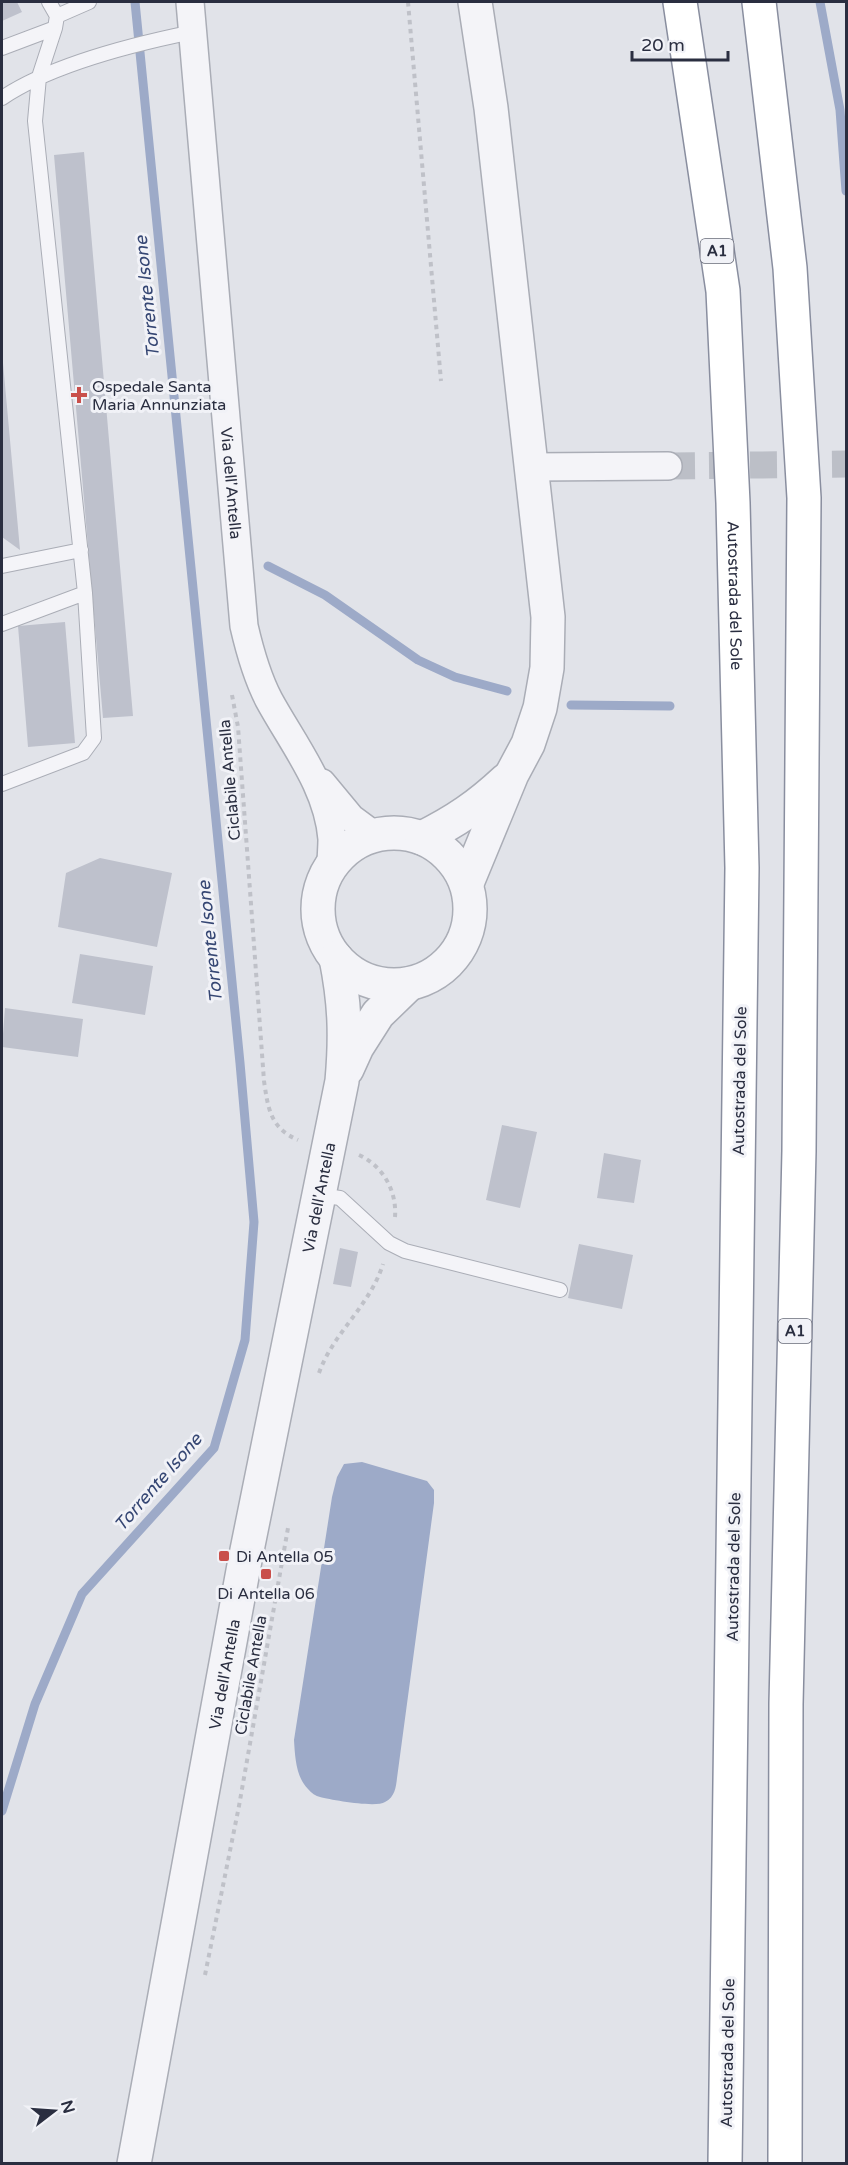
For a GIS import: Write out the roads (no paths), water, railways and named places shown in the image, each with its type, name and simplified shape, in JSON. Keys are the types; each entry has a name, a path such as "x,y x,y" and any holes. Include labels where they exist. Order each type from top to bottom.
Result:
{"highway":[{"name":"Autostrada del Sole","path":"680,2 723,291 734,503 742,868 725,2163"},
{"name":"A1","path":"759,2 790,268 804,498 800,1151 786,1704 785,2163"}],"street":[{"name":"Via dell'Antella","path":"190,2 243,626 251,659 268,698 310,770 325,805 332,838 331,867"},
{"path":"467,884 512,774 528,744 537,717 547,668 548,617 490,108 475,2"},
{"path":"532,467 668,466"},
{"name":"Via dell'Antella","path":"310,770 351,818 374,835"},
{"path":"422,838 449,825 479,805 512,774"},
{"name":"Via dell'Antella","path":"398,833 422,838 441,849 456,864 467,884 471,905 469,927 461,947 448,964 430,977 409,984 389,986 369,981 351,972 336,958 325,942 319,923 318,903 322,885 331,867 342,853 374,835 398,833"},
{"name":"Via dell'Antella","path":"134,2163 211,1736 283,1363 342,1081 346,1040 343,996 336,958"},
{"name":"Via dell'Antella","path":"342,1081 357,1047 378,1014 409,984"}],"lane":[{"path":"2,784 83,753 94,738 81,550 35,122 39,77 56,22 49,2"},
{"path":"2,48 56,22 89,2"},
{"path":"2,98 39,77 111,53 192,32"},
{"path":"2,566 81,550"},
{"path":"2,624 85,593"},
{"path":"318,1195 340,1198 389,1243 405,1251 560,1290"}],"water":[{"path":"362,1462 427,1481 434,1490 396,1785 393,1795 380,1804 334,1800 318,1797 312,1793 301,1779 294,1740 332,1497 337,1477 344,1464"}],"waterway":[{"name":"Torrente Isone","path":"2,1811 35,1704 82,1594 214,1448 245,1340 254,1222 135,2"},
{"path":"820,2 840,110 846,191"},
{"path":"268,566 325,595 418,660 455,677 507,691"},
{"path":"571,705 670,706"}],"tunnel":[{"path":"668,466 846,464"}],"place":[{"name":"Ospedale Santa Maria Annunziata","path":"79,395"},
{"name":"Di Antella 05","path":"224,1556"},
{"name":"Di Antella 06","path":"266,1574"}]}
